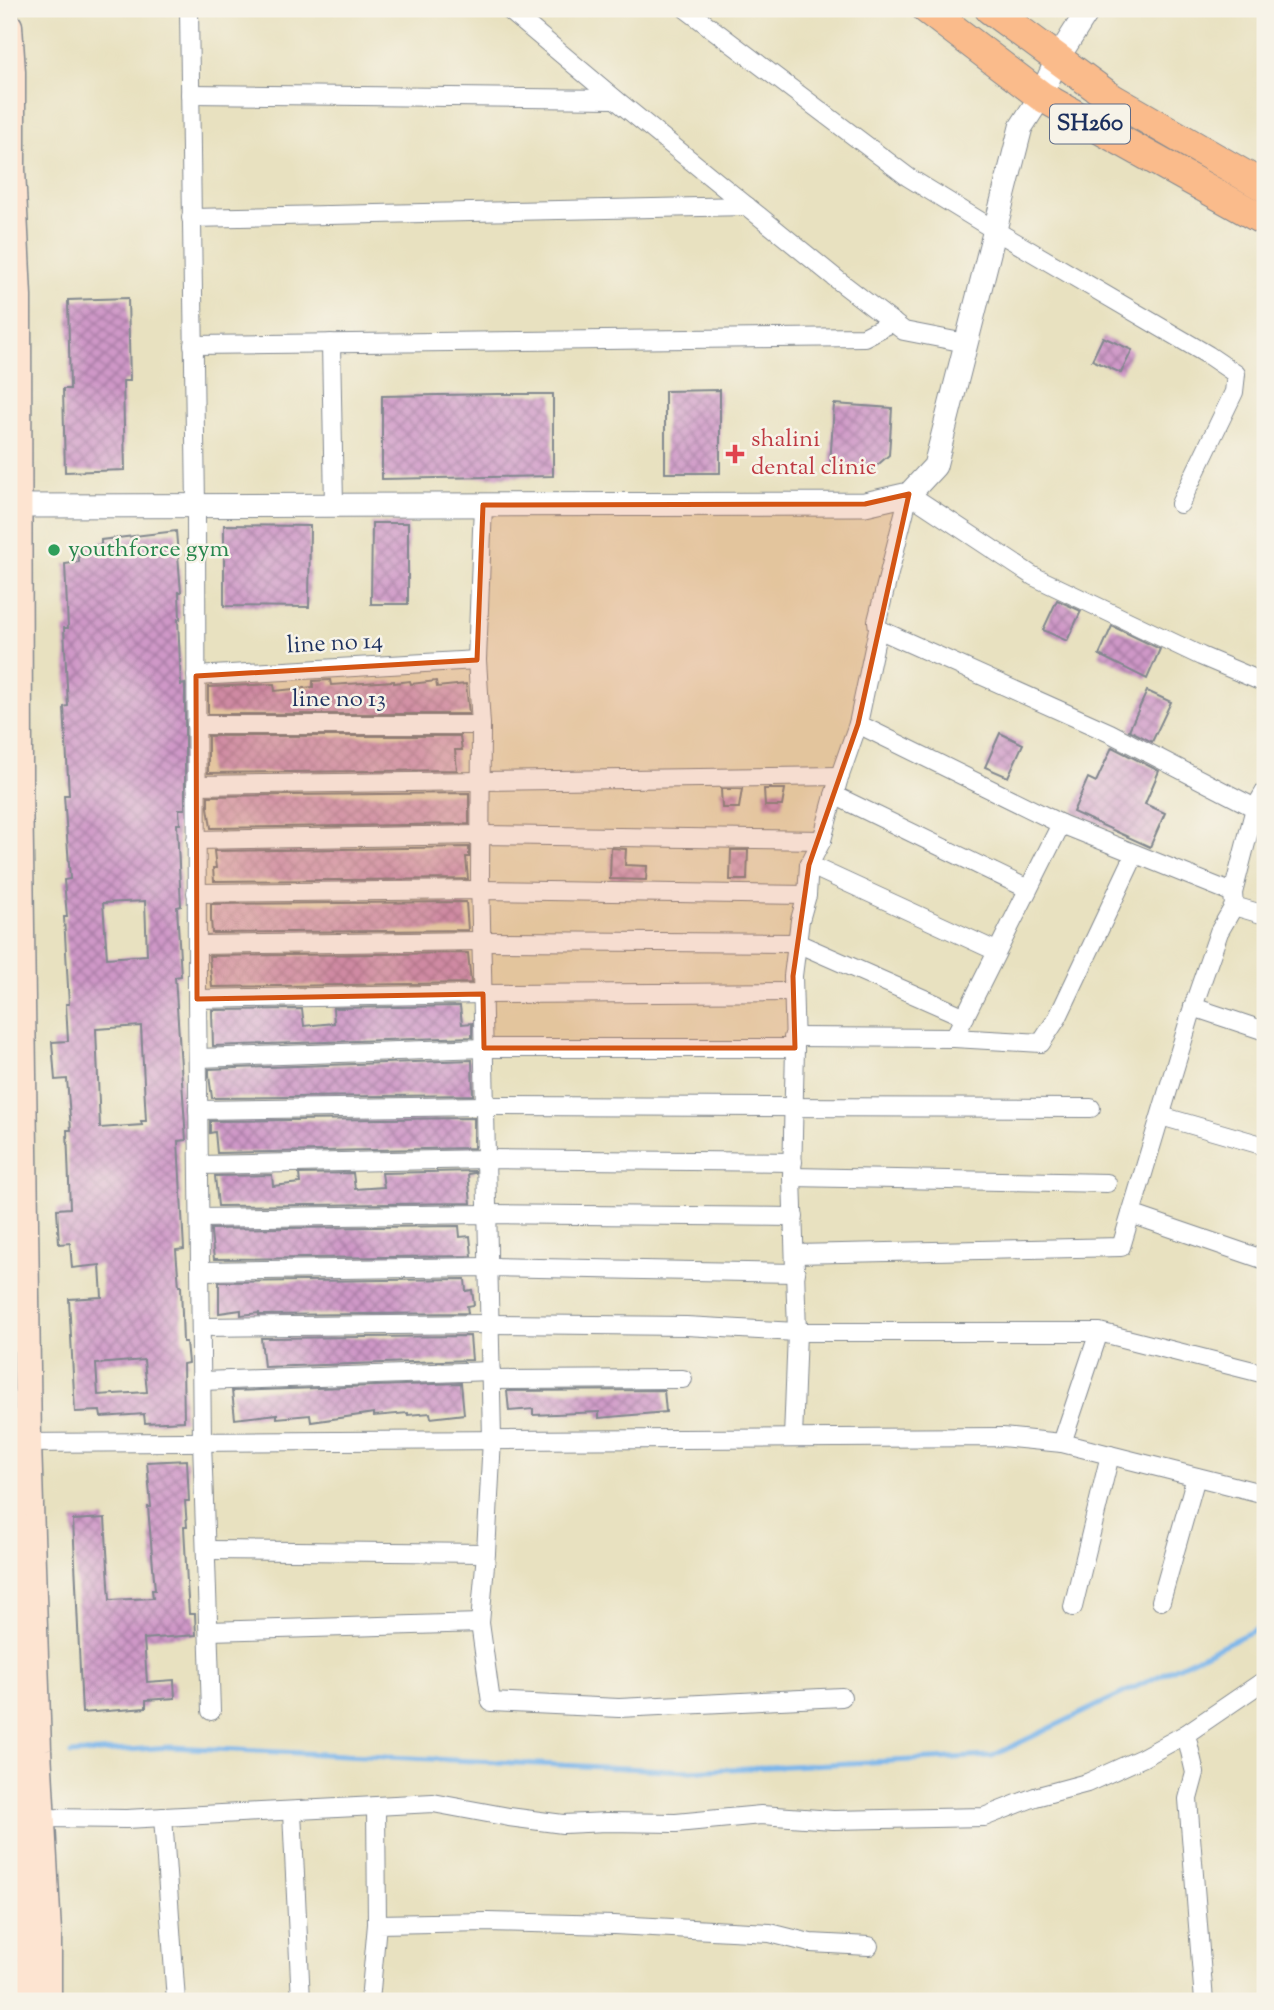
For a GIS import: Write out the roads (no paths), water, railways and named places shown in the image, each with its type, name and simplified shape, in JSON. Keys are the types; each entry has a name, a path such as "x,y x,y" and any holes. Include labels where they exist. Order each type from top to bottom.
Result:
{"highway":[{"name":"SH260","path":"927,9 1041,96 1265,221"},
{"path":"990,9 1111,98 1265,187"}],"main road":[{"path":"9,26 18,296 13,506 14,1436"},
{"path":"9,1326 28,1749 17,1877 18,1928 29,1993"},
{"path":"28,1749 42,1818 48,1931 29,1993"}],"street":[{"path":"189,9 196,506 196,893 202,1441 211,1711"},
{"path":"509,9 615,99 904,331 966,343"},
{"path":"686,9 908,177 1236,374 1234,392 1180,504"},
{"path":"793,1438 797,1332 792,1170 793,992 797,943 807,895 809,865 822,839 858,724 878,629 877,621 909,494 935,466 1021,127 1041,96 1057,58 1089,9"},
{"path":"190,94 615,99"},
{"path":"191,218 747,206"},
{"path":"193,345 864,337 892,322"},
{"path":"331,343 334,506"},
{"path":"13,506 864,504 909,494 1032,576 1200,656 1265,683"},
{"path":"483,505 477,660 481,724 481,942 492,1439 480,1623 491,1702 619,1707 842,1697"},
{"path":"878,629 1110,733 1260,810"},
{"name":"line no 14","path":"196,676 477,660"},
{"name":"line no 13","path":"196,725 481,724"},
{"path":"858,724 1061,824 1135,854 1265,915"},
{"path":"196,785 840,776"},
{"path":"795,1254 1121,1247 1193,1007 1219,932 1234,899 1265,791"},
{"path":"834,794 1028,889"},
{"path":"954,1038 1061,824"},
{"path":"196,840 481,835 822,839"},
{"path":"198,1058 484,1048 954,1038 1041,1043 1058,1017 1135,854"},
{"path":"809,865 996,951"},
{"path":"196,893 481,890 807,895"},
{"path":"197,945 797,943 965,1017"},
{"path":"197,999 483,993 793,992"},
{"path":"1193,1007 1265,1031"},
{"path":"198,1110 485,1106 1091,1108"},
{"path":"1161,1116 1265,1146"},
{"path":"199,1165 486,1159 1107,1183"},
{"path":"200,1218 487,1214 794,1217"},
{"path":"1131,1214 1265,1260"},
{"path":"201,1271 488,1267 796,1273"},
{"path":"201,1327 489,1324 686,1326 797,1332 1099,1332 1265,1374"},
{"path":"1062,1443 1099,1332"},
{"path":"202,1381 491,1376 684,1379"},
{"path":"14,1436 202,1441 1002,1437 1062,1443 1265,1494"},
{"path":"1073,1607 1110,1455"},
{"path":"1161,1601 1196,1477"},
{"path":"206,1550 486,1553"},
{"path":"209,1630 480,1623"},
{"path":"42,1818 163,1817 433,1803 563,1824 676,1823 761,1815 833,1820 984,1816 1035,1797 1087,1783 1142,1758 1186,1734 1265,1680"},
{"path":"1186,1734 1195,1773 1188,1799 1204,2001"},
{"path":"370,2001 377,1924 376,1807"},
{"path":"292,1812 301,2001"},
{"path":"163,1817 176,2001"},
{"path":"377,1924 487,1922 627,1926 770,1933 810,1943 869,1946"}],"waterway":[{"path":"71,1754 170,1747 689,1771 992,1756 1265,1625"}],"place":[{"name":"shalini dental clinic","path":"735,454"},
{"name":"youthforce gym","path":"54,550"}]}
